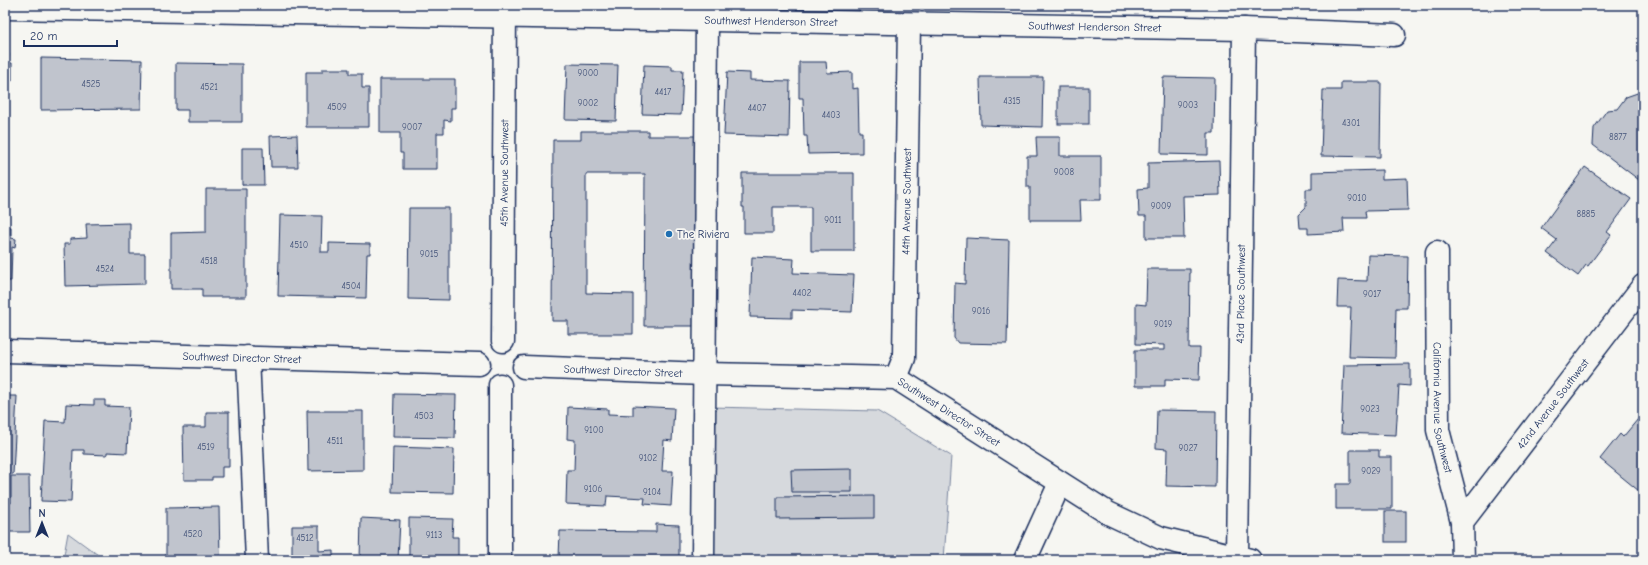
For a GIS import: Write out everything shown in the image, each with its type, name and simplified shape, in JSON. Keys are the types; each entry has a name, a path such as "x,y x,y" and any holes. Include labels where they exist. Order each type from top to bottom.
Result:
{"street":[{"name":"Southwest Henderson Street","path":"5,8 505,11 707,20 1244,29 1394,35"},
{"name":"45th Avenue Southwest","path":"503,342 505,11"},
{"path":"702,560 707,20"},
{"name":"44th Avenue Southwest","path":"896,378 904,358 909,24"},
{"name":"43rd Place Southwest","path":"1243,559 1244,29"},
{"name":"California Avenue Southwest","path":"1437,252 1438,430 1462,522 1463,560"},
{"name":"42nd Avenue Southwest","path":"1462,522 1643,286"},
{"path":"496,342 503,342 510,342 521,351 524,358 524,367 519,378 513,383 500,386 491,383 485,378 479,364 480,357 484,350 496,342"},
{"name":"Southwest Director Street","path":"5,351 479,364"},
{"path":"248,357 257,560"},
{"name":"Southwest Director Street","path":"524,367 704,374 896,378 1108,513 1161,538 1243,559"},
{"path":"500,386 500,560"},
{"path":"1025,560 1060,483"}],"shaded area":[{"path":"711,407 877,411 951,456 944,560 710,560"},
{"path":"68,533 105,560 63,560"}],"building":[{"path":"1377,5 1409,5 1409,8 1377,8"},
{"path":"5,54 9,54 8,63 12,63 12,81 7,81 7,103 5,103"},
{"path":"41,58 142,60 141,109 41,110"},
{"path":"799,62 826,62 827,73 852,72 852,89 858,88 859,132 862,132 862,153 808,154 807,136 804,136 803,98 799,98"},
{"path":"176,63 242,64 242,122 188,122 188,110 176,110"},
{"path":"567,64 618,65 616,121 565,120"},
{"path":"644,65 672,66 672,70 683,70 681,115 642,114"},
{"path":"322,69 349,69 349,74 362,74 362,88 369,88 369,127 306,127 306,72 322,72"},
{"path":"727,72 750,73 750,80 790,81 789,137 724,135"},
{"path":"980,77 1043,77 1042,127 981,125"},
{"path":"1163,77 1215,78 1214,133 1208,133 1208,155 1161,154"},
{"path":"380,79 455,79 455,108 451,108 451,121 444,120 444,133 437,133 437,169 403,169 403,153 400,153 400,133 380,133"},
{"path":"1341,82 1381,82 1380,157 1321,156 1323,90 1341,90"},
{"path":"1058,87 1089,87 1089,124 1058,124"},
{"path":"1643,91 1643,183 1593,145 1594,128 1607,110 1617,109 1626,97"},
{"name":"The Riviera","path":"581,131 648,131 648,136 695,136 694,326 644,326 645,174 586,174 586,293 633,294 633,334 568,334 568,321 552,321 553,140 581,140"},
{"path":"297,135 298,167 271,167 270,136"},
{"path":"1036,137 1060,137 1060,156 1101,156 1101,200 1080,200 1081,220 1030,220 1030,187 1027,187 1027,156 1037,156"},
{"path":"242,148 263,148 264,185 242,185"},
{"path":"1219,161 1220,195 1183,196 1184,238 1146,238 1146,216 1139,216 1138,189 1148,188 1148,163"},
{"path":"1585,167 1631,199 1607,232 1611,235 1588,266 1586,265 1578,276 1547,253 1557,240 1541,228"},
{"path":"1382,170 1382,179 1407,178 1408,210 1365,211 1366,218 1343,218 1344,232 1308,234 1308,228 1300,228 1299,214 1306,207 1306,189 1312,189 1312,172"},
{"path":"742,173 854,173 854,251 811,251 811,207 773,207 773,233 744,233"},
{"path":"206,189 246,189 246,297 202,297 202,289 171,289 171,233 206,232"},
{"path":"409,208 449,208 449,300 408,299"},
{"path":"280,215 322,216 321,252 329,252 329,243 370,244 370,254 367,254 366,298 278,296"},
{"path":"130,223 130,254 145,254 145,284 65,286 64,244 70,244 70,239 87,238 86,224"},
{"path":"5,227 11,227 11,238 16,239 15,248 12,247 11,281 5,281"},
{"path":"966,238 1009,240 1007,344 958,343 954,338 955,283 965,284"},
{"path":"1368,255 1408,256 1407,308 1396,308 1395,358 1349,357 1351,307 1337,307 1338,280 1367,281"},
{"path":"752,257 794,259 793,273 854,275 852,312 792,310 792,318 750,317"},
{"path":"1147,269 1190,269 1189,348 1200,348 1199,380 1165,379 1165,386 1135,386 1135,350 1164,350 1164,345 1136,344 1136,304 1146,305"},
{"path":"1410,364 1410,386 1399,385 1396,435 1341,433 1344,365"},
{"path":"394,394 456,395 455,438 393,437"},
{"path":"5,396 17,396 13,474 5,474"},
{"path":"94,400 105,400 105,406 129,407 127,453 107,452 107,455 84,454 84,450 73,450 71,502 41,501 45,421 65,422 66,404 94,405"},
{"path":"633,406 674,408 672,441 664,440 662,471 673,471 671,506 644,504 645,498 607,496 606,506 566,504 567,470 574,470 575,440 567,439 568,407 608,409 608,414 633,415"},
{"path":"1157,410 1216,411 1215,487 1166,486 1167,449 1156,448"},
{"path":"307,411 363,411 363,470 308,471"},
{"path":"206,412 229,412 229,467 222,467 222,477 212,477 212,480 184,480 183,427 206,427"},
{"path":"1643,413 1643,486 1639,491 1600,459 1620,434 1623,437"},
{"path":"393,447 454,449 453,493 392,492"},
{"path":"1350,450 1379,450 1379,457 1392,457 1392,509 1336,509 1336,484 1350,484"},
{"path":"852,469 852,492 792,492 791,470"},
{"path":"11,476 29,476 30,532 5,532 5,503 11,503"},
{"path":"874,496 874,518 777,519 777,497"},
{"path":"219,507 220,560 166,560 166,508"},
{"path":"1385,511 1406,511 1406,542 1385,542"},
{"path":"361,518 400,520 398,560 360,560"},
{"path":"409,518 453,519 452,537 458,537 458,560 409,560"},
{"path":"656,524 679,525 679,559 576,560 576,558 559,558 560,531 656,532"},
{"path":"292,526 319,526 319,551 333,550 333,560 292,560"}],"place":[{"name":"The Riviera","path":"669,234"}]}
